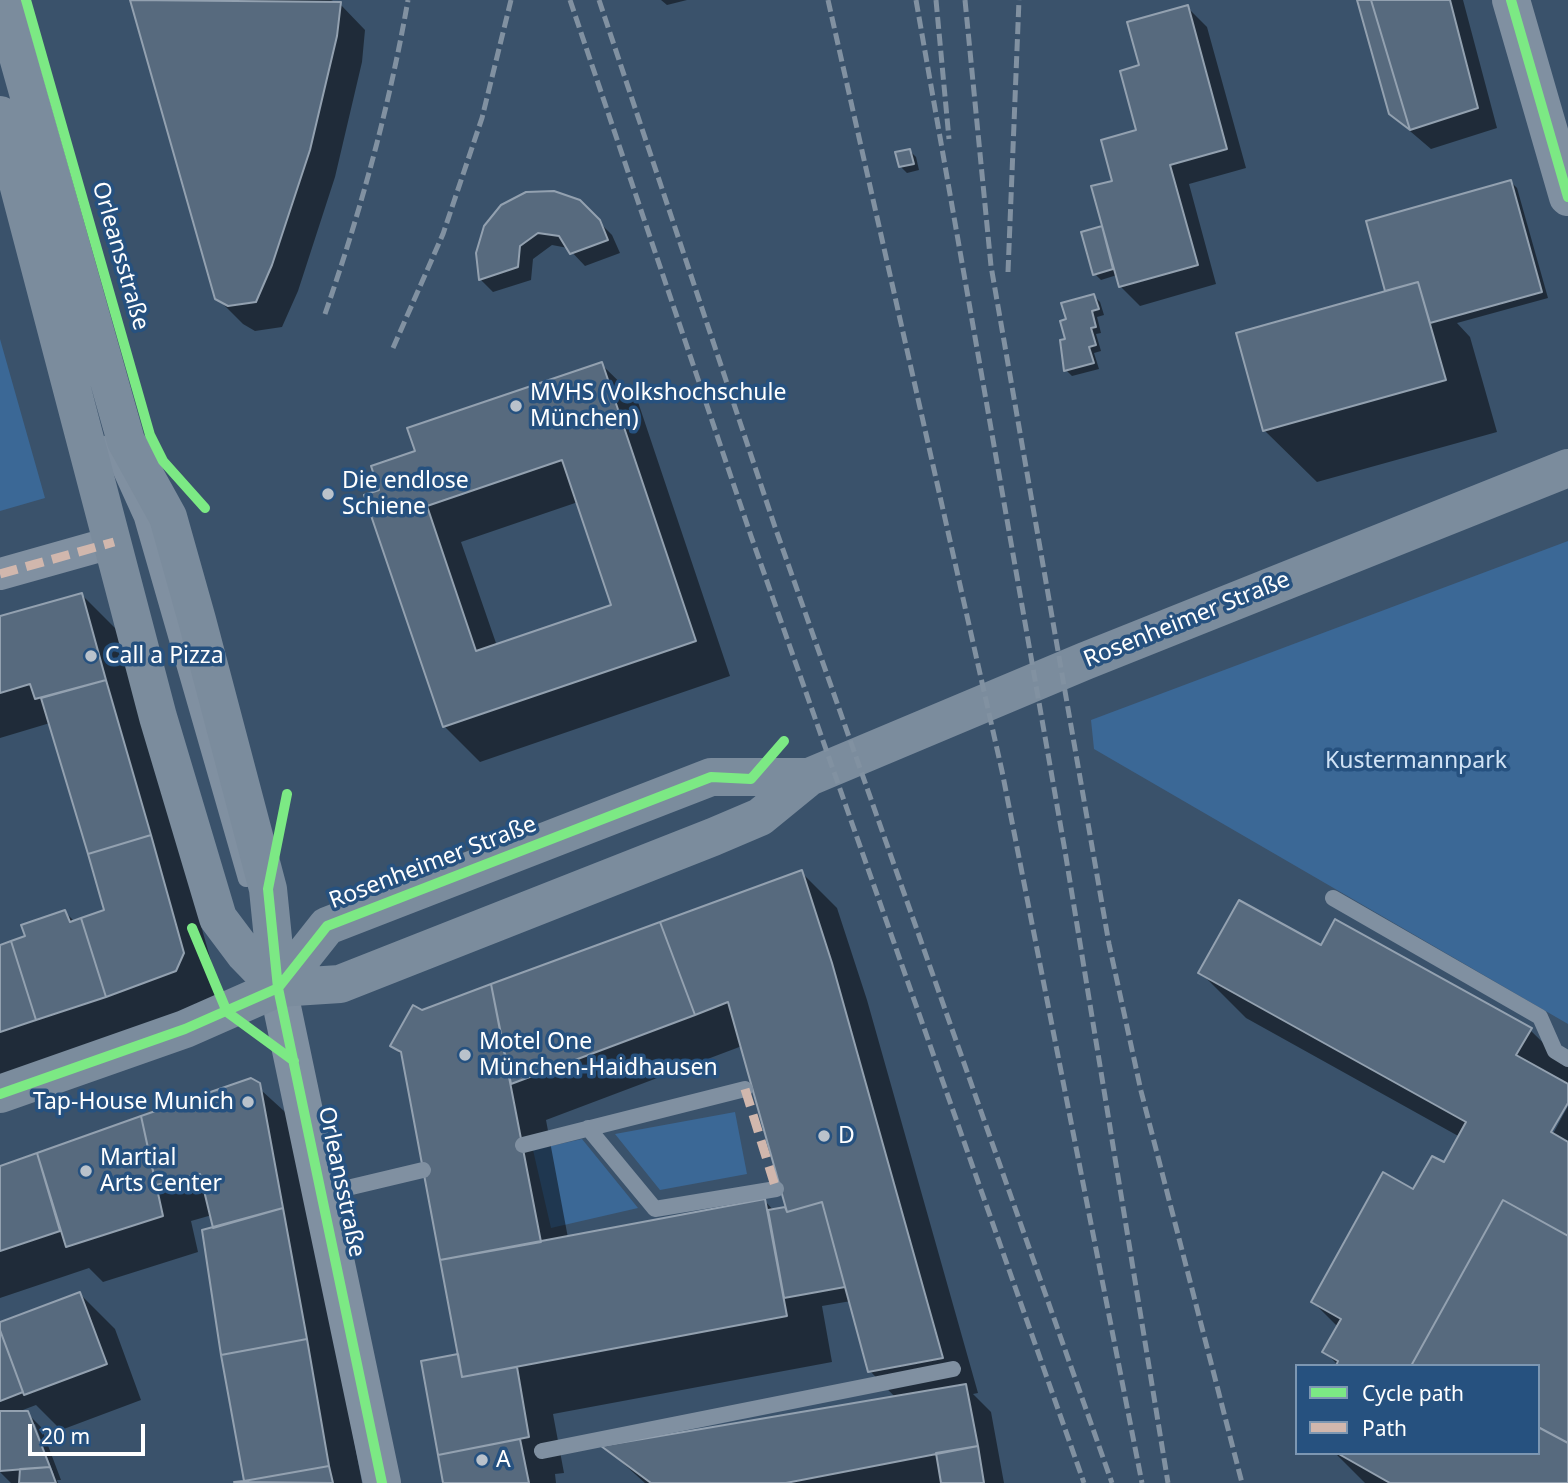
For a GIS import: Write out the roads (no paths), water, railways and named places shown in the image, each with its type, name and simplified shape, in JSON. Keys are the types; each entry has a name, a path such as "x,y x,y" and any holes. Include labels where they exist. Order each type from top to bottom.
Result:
{"main road":[{"name":"Orleansstraße","path":"2,0 126,441 168,517 197,620 268,889 278,988"},
{"path":"5,107 158,716 218,918 244,954 278,988"},
{"name":"Rosenheimer Straße","path":"0,1094 185,1029 278,988 340,984 761,817 809,777 1085,661 1568,468"},
{"name":"Rosenheimer Straße","path":"278,988 327,926 711,777 809,777"}],"street":[{"path":"1511,0 1568,197"},
{"path":"0,574 114,542"},
{"name":"Orleansstraße","path":"278,988 382,1483"}],"lane":[{"path":"5,107 49,237"},
{"path":"103,424 110,451 142,518 278,988"},
{"path":"1333,898 1540,1017 1555,1051 1568,1059"},
{"path":"523,1145 745,1089"},
{"path":"588,1128 655,1209 776,1189"},
{"path":"322,1195 423,1170"},
{"path":"542,1451 953,1369"}],"railway":[{"path":"325,314 373,158 408,0"},
{"path":"393,348 443,234 482,118 511,0"},
{"path":"570,0 751,536 1084,1483"},
{"path":"599,0 775,527 1112,1483"},
{"path":"828,0 1002,771 1142,1483"},
{"path":"916,0 1065,851 1168,1483"},
{"path":"936,0 949,139"},
{"path":"965,0 991,266 1109,944 1141,1091 1242,1483"},
{"path":"1008,272 1019,0"}],"place":[{"name":"MVHS (Volkshochschule München)","path":"516,406"},
{"name":"Die endlose Schiene","path":"328,494"},
{"name":"Call a Pizza","path":"91,656"},
{"name":"Motel One München-Haidhausen","path":"465,1055"},
{"name":"Tap-House Munich","path":"248,1102"},
{"name":"D","path":"824,1136"},
{"name":"Martial Arts Center","path":"86,1171"},
{"name":"A","path":"482,1460"}],"park label":[{"name":"Kustermannpark","path":"1416,761"}]}
